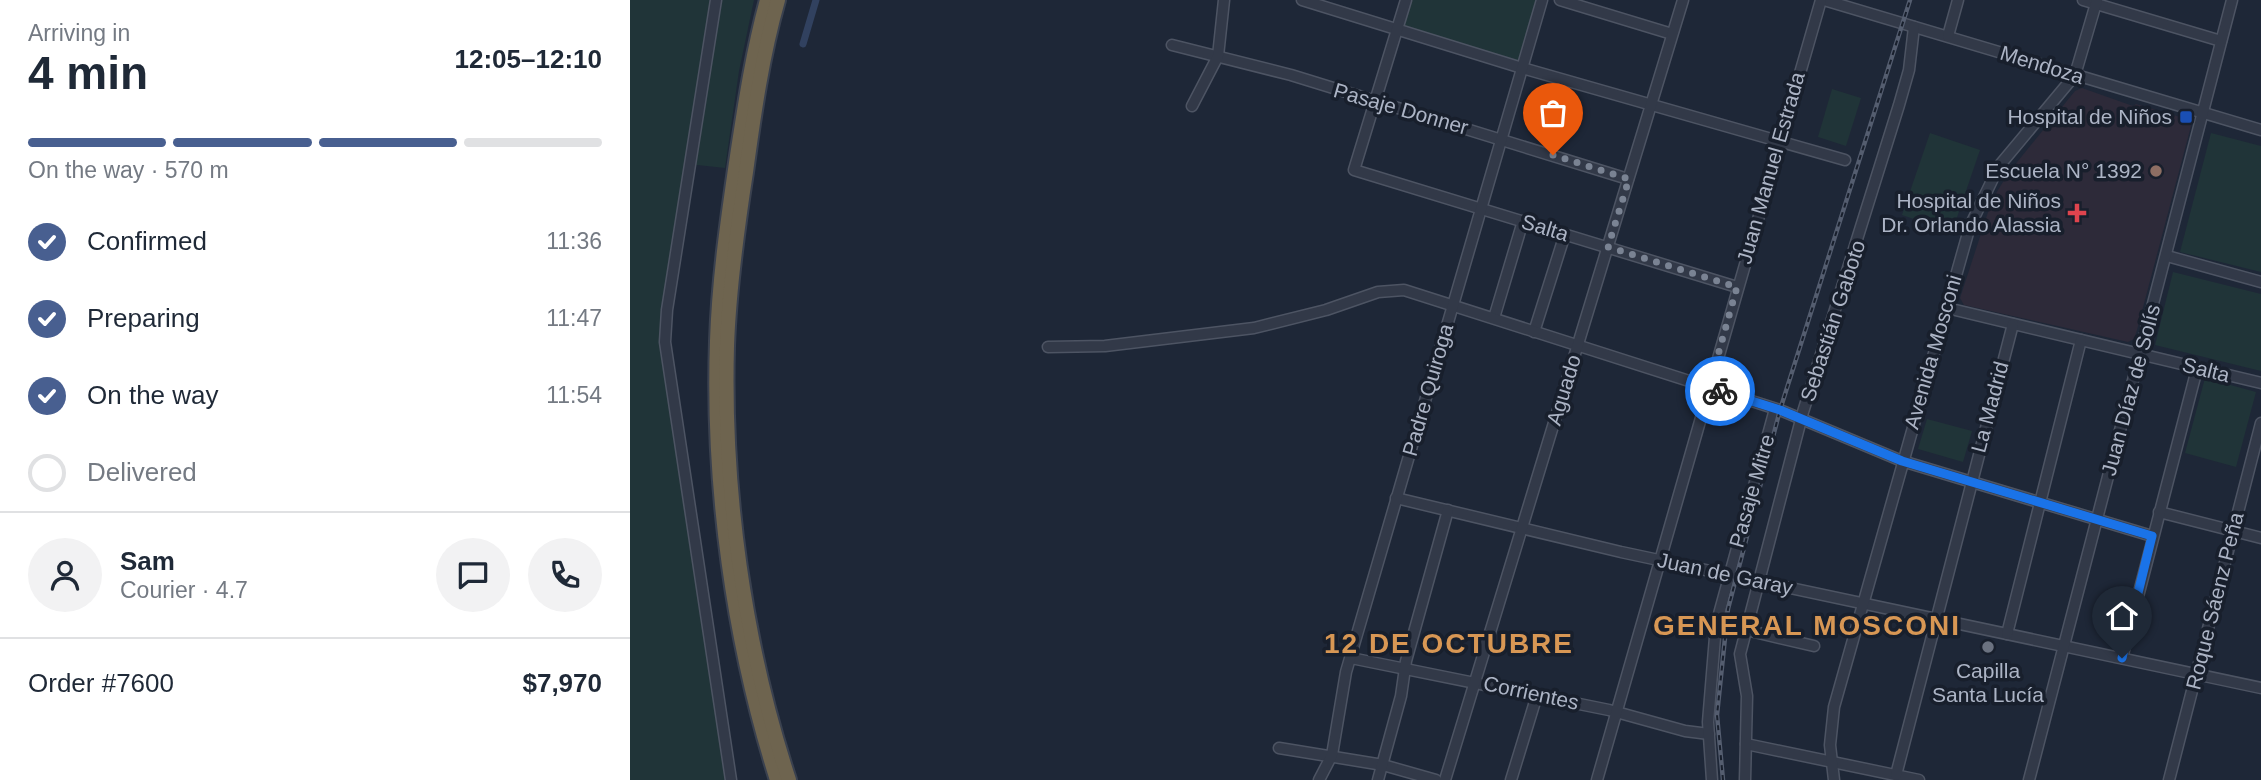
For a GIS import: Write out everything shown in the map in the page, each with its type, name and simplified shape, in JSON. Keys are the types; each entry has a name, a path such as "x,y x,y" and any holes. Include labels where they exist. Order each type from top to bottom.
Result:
{"highway":[{"path":"766,0 750,73 720,287 723,502 732,573 753,688 777,780"},
{"path":"722,365 740,209 761,75 778,0"},
{"path":"722,397 742,572 763,686 789,780"}],"street":[{"path":"716,0 667,310 665,342 731,780"},
{"path":"1192,106 1218,56 1224,0"},
{"path":"1302,0 1522,68 1845,160"},
{"path":"1375,102 1405,0"},
{"name":"Padre Quiroga","path":"1318,780 1332,755 1351,658 1542,0"},
{"path":"1560,0 1672,34"},
{"name":"Aguado","path":"1445,780 1683,0"},
{"name":"Mendoza","path":"1822,0 2261,130"},
{"name":"Juan Manuel Estrada","path":"1597,780 1778,141 1822,0"},
{"path":"1948,36 1958,0"},
{"path":"2083,0 2221,41"},
{"name":"Juan Díaz de Solís","path":"2029,780 2232,0"},
{"path":"2075,75 2096,2"},
{"name":"Sebastián Gaboto","path":"1745,780 1747,696 1740,663 1746,630 1801,421 1896,118 1909,69 1914,27"},
{"name":"Pasaje Donner","path":"1172,45 1291,75 1629,179"},
{"name":"Avenida Mosconi","path":"1834,780 1831,761 1834,707 1970,226 1987,186 1999,166 2075,75"},
{"name":"Salta","path":"1375,102 1354,170 1737,287"},
{"path":"1494,318 1523,221"},
{"path":"1534,332 1564,234"},
{"path":"2167,256 2261,282"},
{"path":"1048,347 1105,346 1254,328 1326,310 1386,290 1404,290 1775,409 1902,461 2152,536"},
{"name":"Salta","path":"1947,308 2261,383"},
{"name":"La Madrid","path":"1896,775 2012,324"},
{"path":"2007,634 2038,502 2081,340"},
{"path":"2122,658 2197,369"},
{"name":"Pasaje Mitre","path":"1712,780 1709,734 1714,641 1728,575 1775,409"},
{"name":"Roque Sáenz Peña","path":"2169,780 2261,423"},
{"name":"Juan de Garay","path":"1396,498 1728,575 2261,688"},
{"path":"1378,780 1448,510"},
{"path":"2160,512 2261,538"},
{"path":"1746,630 1814,646"},
{"name":"Corrientes","path":"1351,658 1475,681 1709,734"},
{"path":"1511,780 1537,695"},
{"path":"1746,744 1919,780"},
{"path":"1279,748 1383,765 1436,780"}],"shaded area":[{"name":"Hospital de Niños Dr. Orlando Alassia","path":"2082,88 2133,106 2136,104 2187,119 2191,126 2137,330 2134,339 2128,342 1964,305 1960,298 1992,200 2009,172 2075,91"}],"green space":[{"path":"630,0 754,0 739,71 725,168 688,164 665,309 730,780 630,780"},
{"path":"1411,0 1537,0 1520,61 1403,28"},
{"path":"1832,89 1861,98 1846,146 1818,137"},
{"path":"1930,133 1980,150 1952,232 1902,215"},
{"path":"2211,133 2261,146 2261,272 2180,252"},
{"path":"2173,272 2261,294 2261,371 2155,345"},
{"path":"2205,378 2256,392 2236,467 2185,453"},
{"path":"1927,419 1972,431 1963,462 1918,449"}],"waterway":[{"path":"803,44 816,0"}],"railway":[{"path":"1723,780 1717,715 1728,609 1780,410 1910,0"}],"way so far":[{"path":"1553,155 1629,179 1608,247 1737,287 1709,387 1720,391"}],"place":[{"name":"Hospital de Niños","path":"2186,117"},
{"name":"Escuela N° 1392","path":"2156,171"},
{"name":"Hospital de Niños Dr. Orlando Alassia","path":"2077,213"},
{"name":"Capilla Santa Lucía","path":"1988,647"}],"district":[{"name":"GENERAL MOSCONI","path":"1807,625"},
{"name":"12 DE OCTUBRE","path":"1449,643"}],"route":[{"path":"1720,391 1780,410 1902,461 2152,536 2122,658"}]}
